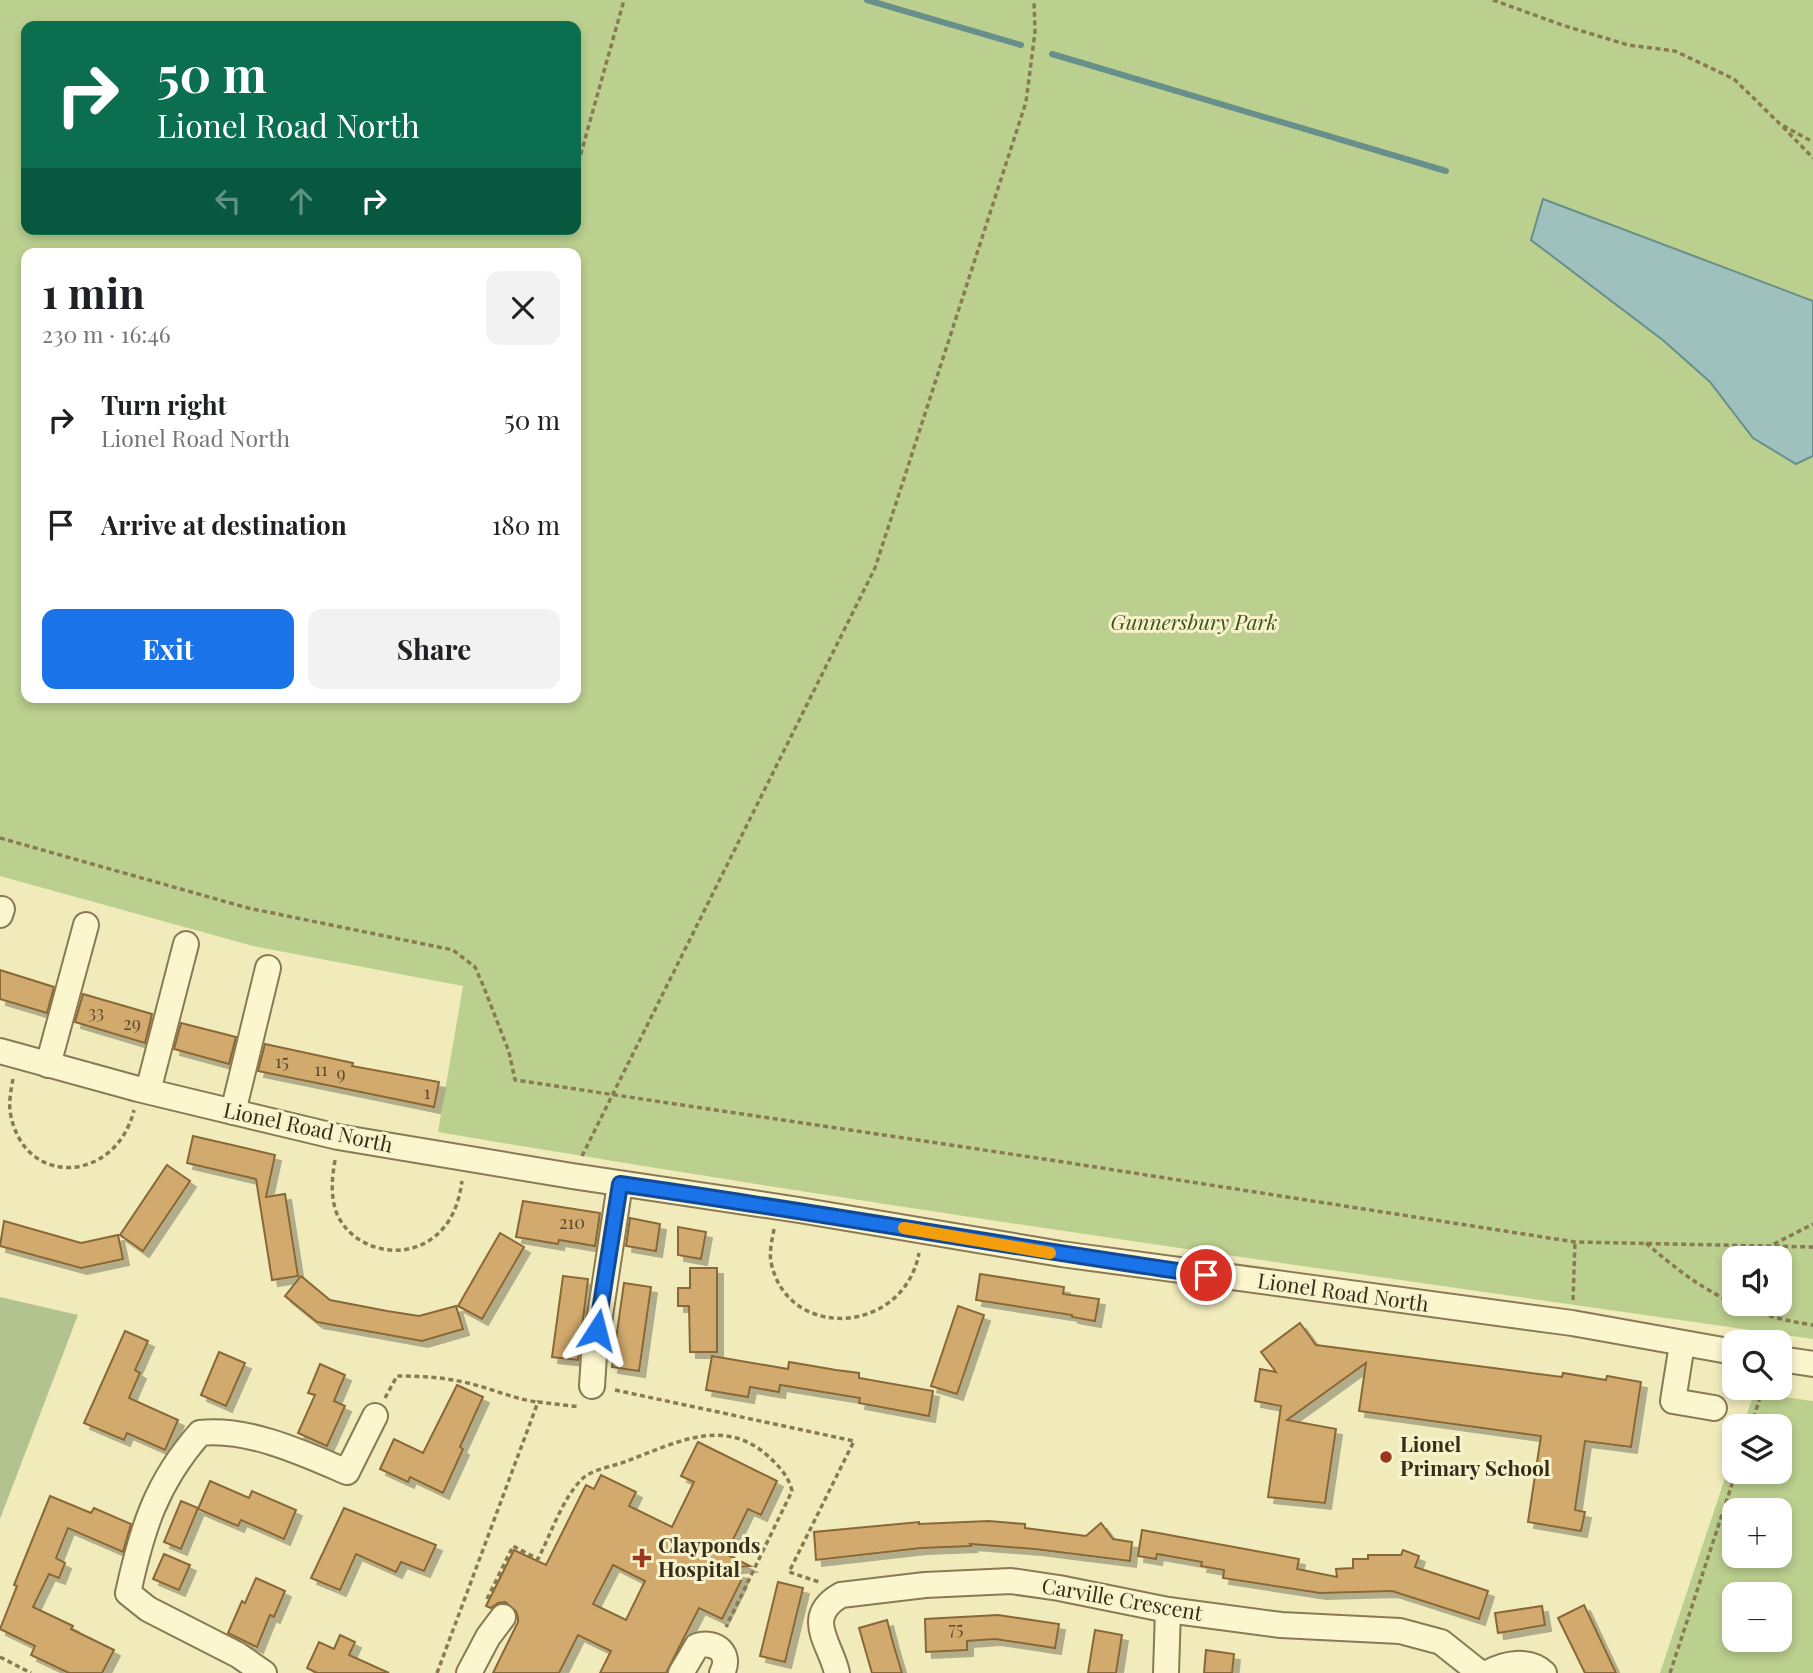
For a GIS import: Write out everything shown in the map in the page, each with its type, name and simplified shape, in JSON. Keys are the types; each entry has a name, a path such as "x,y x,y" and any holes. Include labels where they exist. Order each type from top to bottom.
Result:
{"street":[{"path":"48,1065 86,925"},
{"path":"143,1090 186,944"},
{"path":"233,1112 268,968"},
{"name":"Lionel Road North","path":"8,1054 338,1137 572,1177 778,1207 1061,1254 1572,1323 1722,1350"},
{"path":"586,1396 620,1184"},
{"path":"1682,1344 1673,1401 1714,1408"},
{"path":"1792,1361 1813,1364"},
{"path":"264,1673 238,1656 148,1608 128,1593 137,1550 149,1514 165,1479 179,1457 200,1433 211,1431 289,1447 347,1472 375,1416"},
{"name":"Carville Crescent","path":"831,1600 841,1595 901,1588 1011,1581 1168,1610 1281,1625 1401,1631 1441,1642 1480,1673"},
{"path":"831,1600 821,1622 821,1635 838,1673"},
{"path":"1166,1673 1168,1610"},
{"path":"469,1673 488,1637 503,1617"},
{"path":"681,1673 697,1646 704,1644 716,1647 724,1655 727,1664 722,1673"},
{"path":"1487,1673 1501,1665 1524,1664 1539,1668 1544,1673"}],"path":[{"path":"581,154 624,0"},
{"path":"572,1177 875,568 1026,102 1035,32 1034,0"},
{"path":"1493,0 1629,45 1675,51 1734,79 1813,158"},
{"path":"1780,124 1813,142"},
{"path":"0,838 248,908 453,950 475,967 509,1052 515,1080 1575,1242 1813,1247"},
{"path":"8,1054 10,1110 15,1129 34,1155 44,1163 61,1168 78,1168 110,1153 129,1127 143,1090"},
{"path":"338,1137 332,1183 338,1214 358,1240 373,1248 387,1251 421,1245 435,1237 447,1223 456,1209 465,1158"},
{"path":"778,1207 771,1261 776,1276 785,1292 799,1305 835,1319 853,1319 874,1313 900,1293 918,1259 922,1231"},
{"path":"1772,1245 1813,1224"},
{"path":"1572,1323 1575,1242"},
{"path":"1646,1243 1676,1269 1724,1300 1777,1320 1813,1325"},
{"path":"375,1416 397,1376 424,1376 465,1382 518,1400 538,1402 586,1396 854,1441 789,1572 820,1583 831,1600"},
{"path":"438,1673 538,1402"},
{"path":"503,1617 483,1607 513,1546 538,1559 568,1499 583,1478 675,1443 702,1435 722,1434 757,1446 776,1463 790,1482 792,1491 729,1625 721,1633"},
{"path":"1670,1673 1732,1484"},
{"path":"0,1657 31,1673"}],"green space":[{"name":"Gunnersbury Park","path":"0,0 1813,0 1813,1339 1792,1336 1792,1330 1750,1330 1297,1265 609,1161 438,1132 463,986 253,946 0,876"},
{"path":"0,1297 78,1315 0,1519"},
{"path":"1792,1398 1813,1401 1813,1673 1660,1673 1723,1484 1792,1484 1792,1414 1747,1414 1752,1400"}],"water":[{"path":"1543,199 1813,301 1813,456 1796,464 1753,438 1710,382 1664,341 1531,240"}],"building":[{"path":"0,970 54,987 47,1013 0,999"},
{"path":"83,994 152,1014 145,1043 75,1022"},
{"path":"181,1023 236,1037 229,1064 174,1049"},
{"path":"265,1044 353,1063 352,1066 439,1082 434,1107 258,1071"},
{"path":"193,1136 275,1155 266,1197 285,1194 298,1276 272,1280 256,1179 187,1163"},
{"path":"167,1165 190,1181 143,1251 120,1235"},
{"path":"523,1201 600,1213 595,1246 559,1240 558,1244 516,1237"},
{"path":"630,1218 660,1224 656,1251 626,1246"},
{"path":"4,1221 81,1243 118,1235 123,1259 81,1268 0,1246"},
{"path":"678,1227 706,1232 701,1259 678,1255"},
{"path":"500,1233 524,1247 482,1319 458,1306"},
{"path":"690,1268 717,1268 717,1352 690,1352 689,1306 678,1306 678,1288 690,1288"},
{"path":"980,1274 1064,1287 1063,1294 1099,1299 1095,1321 976,1300"},
{"path":"301,1276 330,1300 419,1316 456,1306 463,1329 422,1341 317,1322 285,1296"},
{"path":"563,1276 588,1279 578,1360 552,1357"},
{"path":"624,1283 651,1287 639,1371 612,1367"},
{"path":"958,1306 984,1315 957,1394 931,1386"},
{"path":"1300,1323 1316,1345 1562,1377 1563,1373 1641,1382 1631,1447 1585,1441 1575,1510 1585,1512 1581,1531 1528,1522 1541,1436 1359,1411 1366,1363 1287,1420 1336,1429 1325,1503 1268,1497 1281,1406 1255,1401 1260,1369 1276,1372 1261,1352"},
{"path":"125,1331 148,1341 135,1370 140,1373 129,1398 178,1420 165,1450 127,1433 124,1440 84,1423"},
{"path":"219,1352 245,1363 226,1406 201,1395"},
{"path":"712,1356 788,1369 789,1362 859,1373 859,1378 933,1391 929,1416 859,1403 860,1398 780,1385 779,1392 750,1387 748,1397 706,1390"},
{"path":"320,1364 345,1375 334,1401 345,1406 327,1446 298,1433 315,1395 308,1393"},
{"path":"457,1385 483,1397 443,1493 410,1477 408,1482 380,1469 394,1439 423,1453"},
{"name":"Clayponds Hospital","path":"698,1442 777,1481 761,1515 748,1509 726,1554 750,1566 724,1568 741,1573 741,1581 722,1619 699,1608 666,1673 600,1673 611,1651 578,1635 559,1673 493,1673 518,1618 516,1611 505,1602 491,1608 486,1606 514,1550 546,1565 586,1485 594,1489 601,1475 636,1492 629,1506 672,1527 694,1482 681,1476","holes":["613,1565 645,1581 626,1620 593,1604"]},
{"path":"210,1481 249,1498 252,1491 296,1510 284,1539 241,1520 238,1526 198,1509"},
{"path":"50,1496 91,1513 94,1508 131,1524 123,1552 68,1528 56,1558 65,1563 59,1578 49,1574 33,1607 114,1650 102,1673 69,1673 31,1655 35,1646 0,1629 17,1586 14,1585"},
{"path":"181,1501 198,1508 181,1549 164,1542"},
{"path":"344,1508 436,1545 424,1571 401,1562 396,1572 356,1554 340,1590 311,1578"},
{"path":"989,1521 1025,1524 1025,1528 1086,1536 1101,1523 1113,1539 1132,1542 1130,1561 970,1544 971,1546 921,1548 816,1560 814,1532 919,1522"},
{"path":"1142,1530 1299,1559 1297,1569 1337,1577 1336,1569 1353,1568 1353,1559 1368,1559 1368,1555 1401,1555 1403,1550 1419,1556 1415,1567 1488,1591 1479,1619 1392,1591 1320,1593 1223,1578 1224,1570 1201,1566 1202,1562 1157,1554 1156,1559 1138,1556"},
{"path":"164,1554 190,1565 179,1590 153,1579"},
{"path":"256,1578 285,1591 274,1617 270,1615 257,1647 228,1633"},
{"path":"778,1582 803,1588 785,1662 760,1656"},
{"path":"1584,1605 1616,1673 1585,1673 1558,1618"},
{"path":"1542,1606 1545,1625 1498,1633 1495,1613"},
{"path":"998,1615 1059,1624 1055,1648 995,1639 967,1641 967,1650 926,1652 925,1619"},
{"path":"887,1620 902,1673 872,1673 859,1628"},
{"path":"1095,1630 1122,1635 1116,1673 1088,1673"},
{"path":"340,1635 355,1642 349,1655 389,1673 317,1673 307,1668 319,1642 334,1649"},
{"path":"1206,1650 1234,1654 1232,1673 1204,1673"}],"waterway":[{"path":"867,0 1021,45"},
{"path":"1052,54 1446,171"}],"slow traffic":[{"path":"904,1228 1050,1253"}],"place":[{"name":"Lionel Primary School","path":"1386,1457"},
{"name":"Clayponds Hospital","path":"642,1558"}],"route":[{"path":"597,1330 620,1184 1206,1275"}]}
